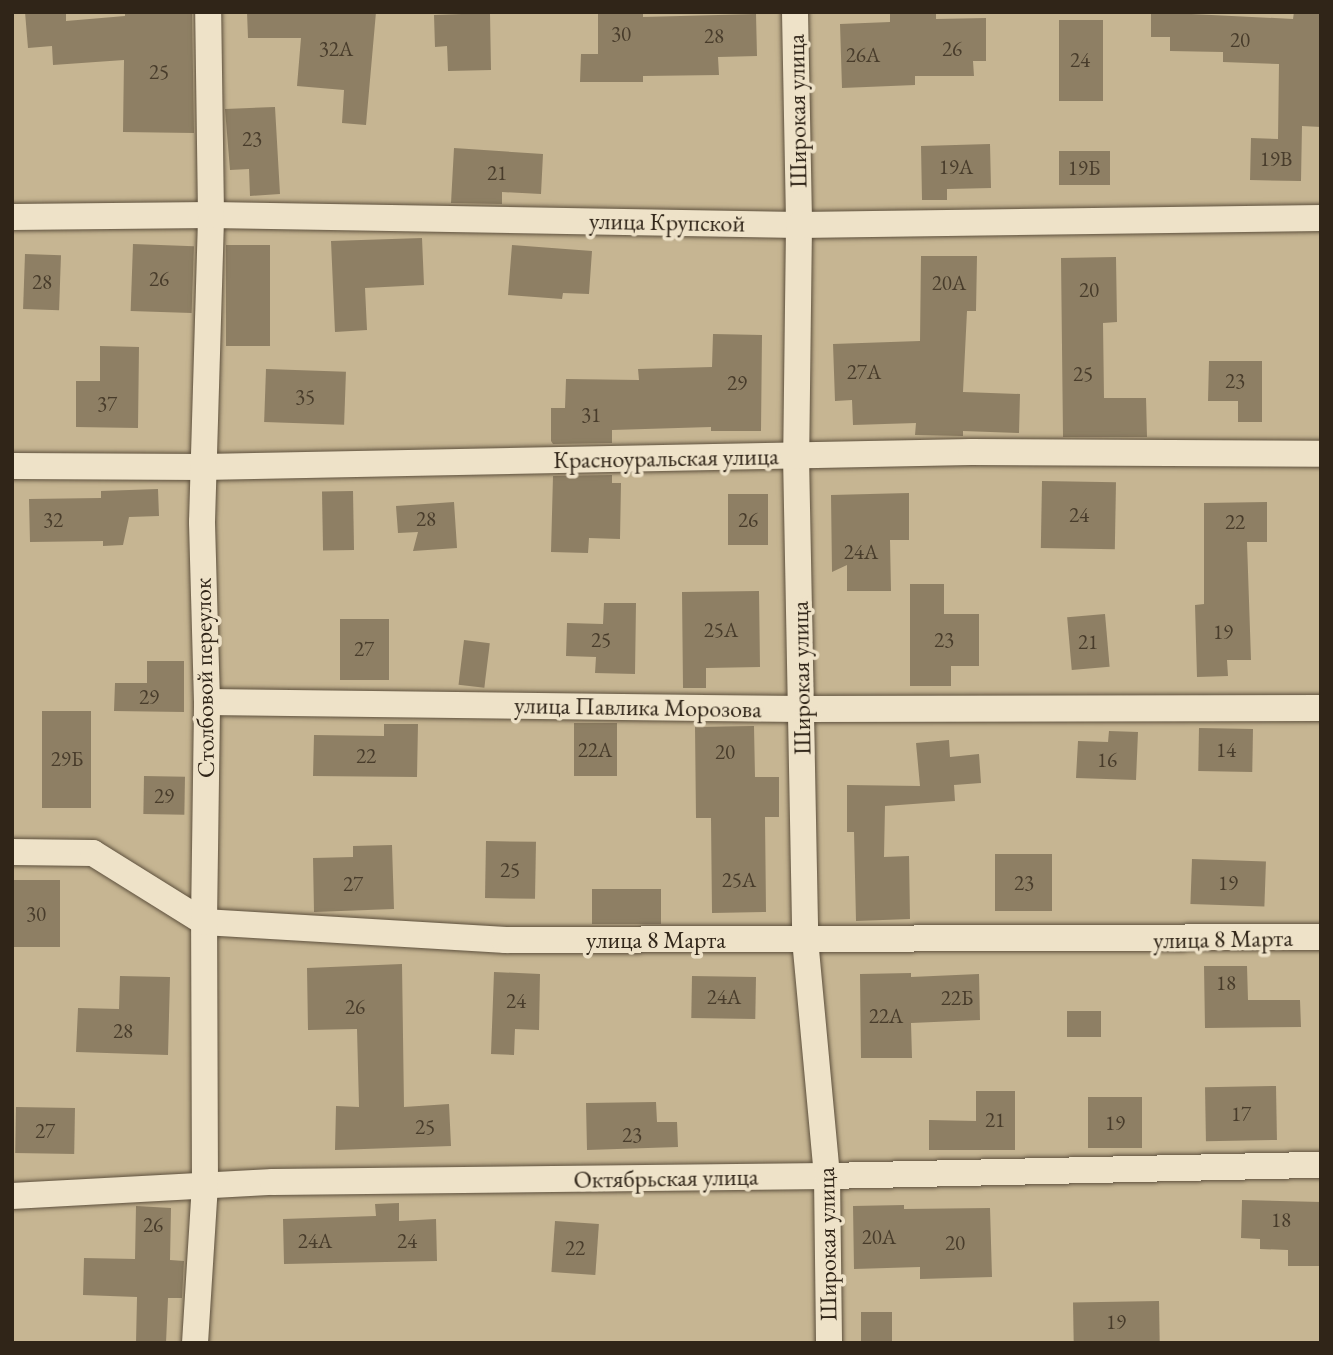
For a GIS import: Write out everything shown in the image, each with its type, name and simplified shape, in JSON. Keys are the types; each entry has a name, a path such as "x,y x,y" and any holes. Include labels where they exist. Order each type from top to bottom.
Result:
{"street":[{"name":"Столбовой переулок","path":"195,1343 205,1186 207,702 203,467 211,215 208,12"},
{"name":"Широкая улица","path":"795,12 799,225 796,456 805,939 827,1176 829,1343"},
{"name":"улица Крупской","path":"12,217 211,215 799,225 1321,218"},
{"name":"Красноуральская улица","path":"12,466 203,467 971,452 1321,454"},
{"name":"улица Павлика Морозова","path":"207,702 802,709 1321,708"},
{"name":"улица 8 Марта","path":"12,852 93,853 204,922 505,940 1321,937"},
{"name":"Октябрьская улица","path":"12,1196 273,1182 827,1176 1321,1165"}],"shaded area":[{"path":"12,12 1321,12 1321,1343 12,1343"}],"building":[{"path":"25,12 66,12 66,21 125,16 125,12 192,12 194,133 123,132 124,60 53,65 52,46 28,48"},
{"path":"247,12 376,12 366,125 342,123 344,90 297,86 301,38 248,38"},
{"path":"890,12 936,12 936,19 986,18 986,61 973,61 974,76 915,76 915,85 842,88 840,24 890,22"},
{"path":"1151,12 1293,19 1294,12 1321,12 1321,127 1302,126 1301,181 1250,180 1251,138 1278,139 1279,64 1223,62 1223,52 1170,51 1170,37 1151,37"},
{"path":"490,13 491,70 448,71 447,46 435,47 434,15"},
{"path":"598,14 643,14 643,17 756,14 757,56 718,57 719,75 643,76 643,82 580,82 581,54 598,54"},
{"path":"1059,20 1103,20 1103,101 1059,101"},
{"path":"275,107 280,194 250,196 249,169 230,170 225,109"},
{"path":"990,144 991,188 947,189 947,200 922,200 921,146"},
{"path":"454,148 543,154 541,194 502,192 502,204 451,203"},
{"path":"1059,151 1110,151 1110,185 1059,185"},
{"path":"422,238 424,285 365,288 367,330 335,332 331,241"},
{"path":"133,244 194,246 192,313 131,311"},
{"path":"226,245 270,245 270,346 226,346"},
{"path":"512,245 592,251 589,294 563,293 562,299 508,295"},
{"path":"25,254 61,255 59,310 23,309"},
{"path":"921,256 977,256 976,311 967,311 963,392 1020,394 1019,433 963,431 963,436 915,435 916,423 853,425 852,400 835,401 833,344 920,341"},
{"path":"1116,257 1117,322 1103,323 1104,398 1146,398 1147,437 1063,437 1061,258"},
{"path":"713,334 762,335 761,431 711,431 711,427 612,430 612,443 553,444 551,408 565,408 566,379 639,380 638,369 712,367"},
{"path":"100,346 139,347 138,428 76,427 76,381 100,381"},
{"path":"1209,361 1262,361 1262,422 1238,422 1238,401 1208,401"},
{"path":"266,369 346,372 344,425 264,422"},
{"path":"612,475 612,483 621,483 620,539 589,538 588,553 551,552 553,476"},
{"path":"1042,481 1116,482 1115,549 1041,548"},
{"path":"158,489 159,516 129,517 123,545 103,546 103,541 30,542 29,499 101,498 101,491"},
{"path":"353,491 354,550 323,551 322,492"},
{"path":"909,493 909,540 890,540 891,591 847,591 847,565 832,572 831,495"},
{"path":"728,494 768,494 768,545 728,545"},
{"path":"454,502 457,548 413,551 418,532 398,533 396,506"},
{"path":"1267,502 1267,542 1247,542 1251,660 1227,660 1228,676 1197,677 1195,605 1204,604 1204,503"},
{"path":"910,584 944,584 944,614 979,614 979,666 951,666 951,686 910,686"},
{"path":"759,591 760,667 706,668 706,688 683,688 682,592"},
{"path":"604,603 636,603 635,674 595,673 596,657 566,656 567,623 603,624"},
{"path":"1105,614 1110,667 1072,670 1067,617"},
{"path":"340,619 389,619 389,680 340,680"},
{"path":"464,640 490,643 484,688 459,685"},
{"path":"147,661 184,661 184,712 114,711 115,683 147,683"},
{"path":"42,711 91,711 91,808 42,808"},
{"path":"574,723 617,723 617,776 574,776"},
{"path":"384,724 418,724 417,777 313,776 314,735 384,736"},
{"path":"754,726 755,777 779,777 779,817 765,817 766,912 712,913 711,818 696,818 695,727"},
{"path":"1199,728 1253,729 1252,772 1198,771"},
{"path":"1109,731 1138,732 1136,780 1076,778 1078,741 1108,742"},
{"path":"949,740 950,757 979,754 981,783 954,785 955,801 885,806 884,857 909,856 910,919 856,921 854,832 847,832 847,785 920,786 916,743"},
{"path":"144,776 185,777 184,815 143,814"},
{"path":"486,841 536,842 535,899 485,898"},
{"path":"392,845 394,909 314,912 313,858 353,857 353,846"},
{"path":"995,854 1052,854 1052,911 995,911"},
{"path":"1192,859 1266,862 1264,907 1190,904"},
{"path":"12,880 60,880 60,947 12,947"},
{"path":"592,889 661,889 661,924 592,924"},
{"path":"402,964 404,1107 449,1104 451,1146 335,1150 336,1106 359,1107 357,1029 308,1030 307,968"},
{"path":"1204,966 1247,966 1248,1000 1300,1000 1301,1027 1205,1028"},
{"path":"494,972 540,974 539,1030 515,1029 514,1055 491,1054"},
{"path":"911,973 911,977 979,974 980,1020 911,1023 912,1058 861,1058 860,974"},
{"path":"120,976 170,977 168,1055 76,1052 78,1008 119,1009"},
{"path":"692,976 756,977 755,1019 691,1018"},
{"path":"1067,1011 1101,1011 1101,1037 1067,1037"},
{"path":"1276,1086 1277,1140 1206,1141 1205,1087"},
{"path":"976,1091 1015,1091 1015,1150 929,1150 929,1120 976,1121"},
{"path":"1088,1097 1142,1097 1142,1148 1088,1148"},
{"path":"656,1102 657,1122 677,1122 678,1147 587,1150 586,1103"},
{"path":"16,1107 75,1108 74,1154 15,1153"},
{"path":"1242,1200 1321,1202 1321,1266 1288,1266 1288,1250 1260,1249 1260,1239 1241,1238"},
{"path":"399,1203 399,1221 436,1219 437,1261 284,1264 283,1219 376,1216 375,1204"},
{"path":"904,1205 904,1209 990,1208 992,1277 920,1279 920,1267 854,1269 853,1206"},
{"path":"136,1206 171,1208 170,1260 184,1261 182,1298 168,1298 166,1343 136,1343 137,1297 83,1295 84,1258 135,1259"},
{"path":"555,1221 599,1224 595,1275 551,1272"},
{"path":"1159,1301 1160,1343 1074,1343 1073,1303"},
{"path":"861,1312 892,1312 892,1342 861,1342"}]}
